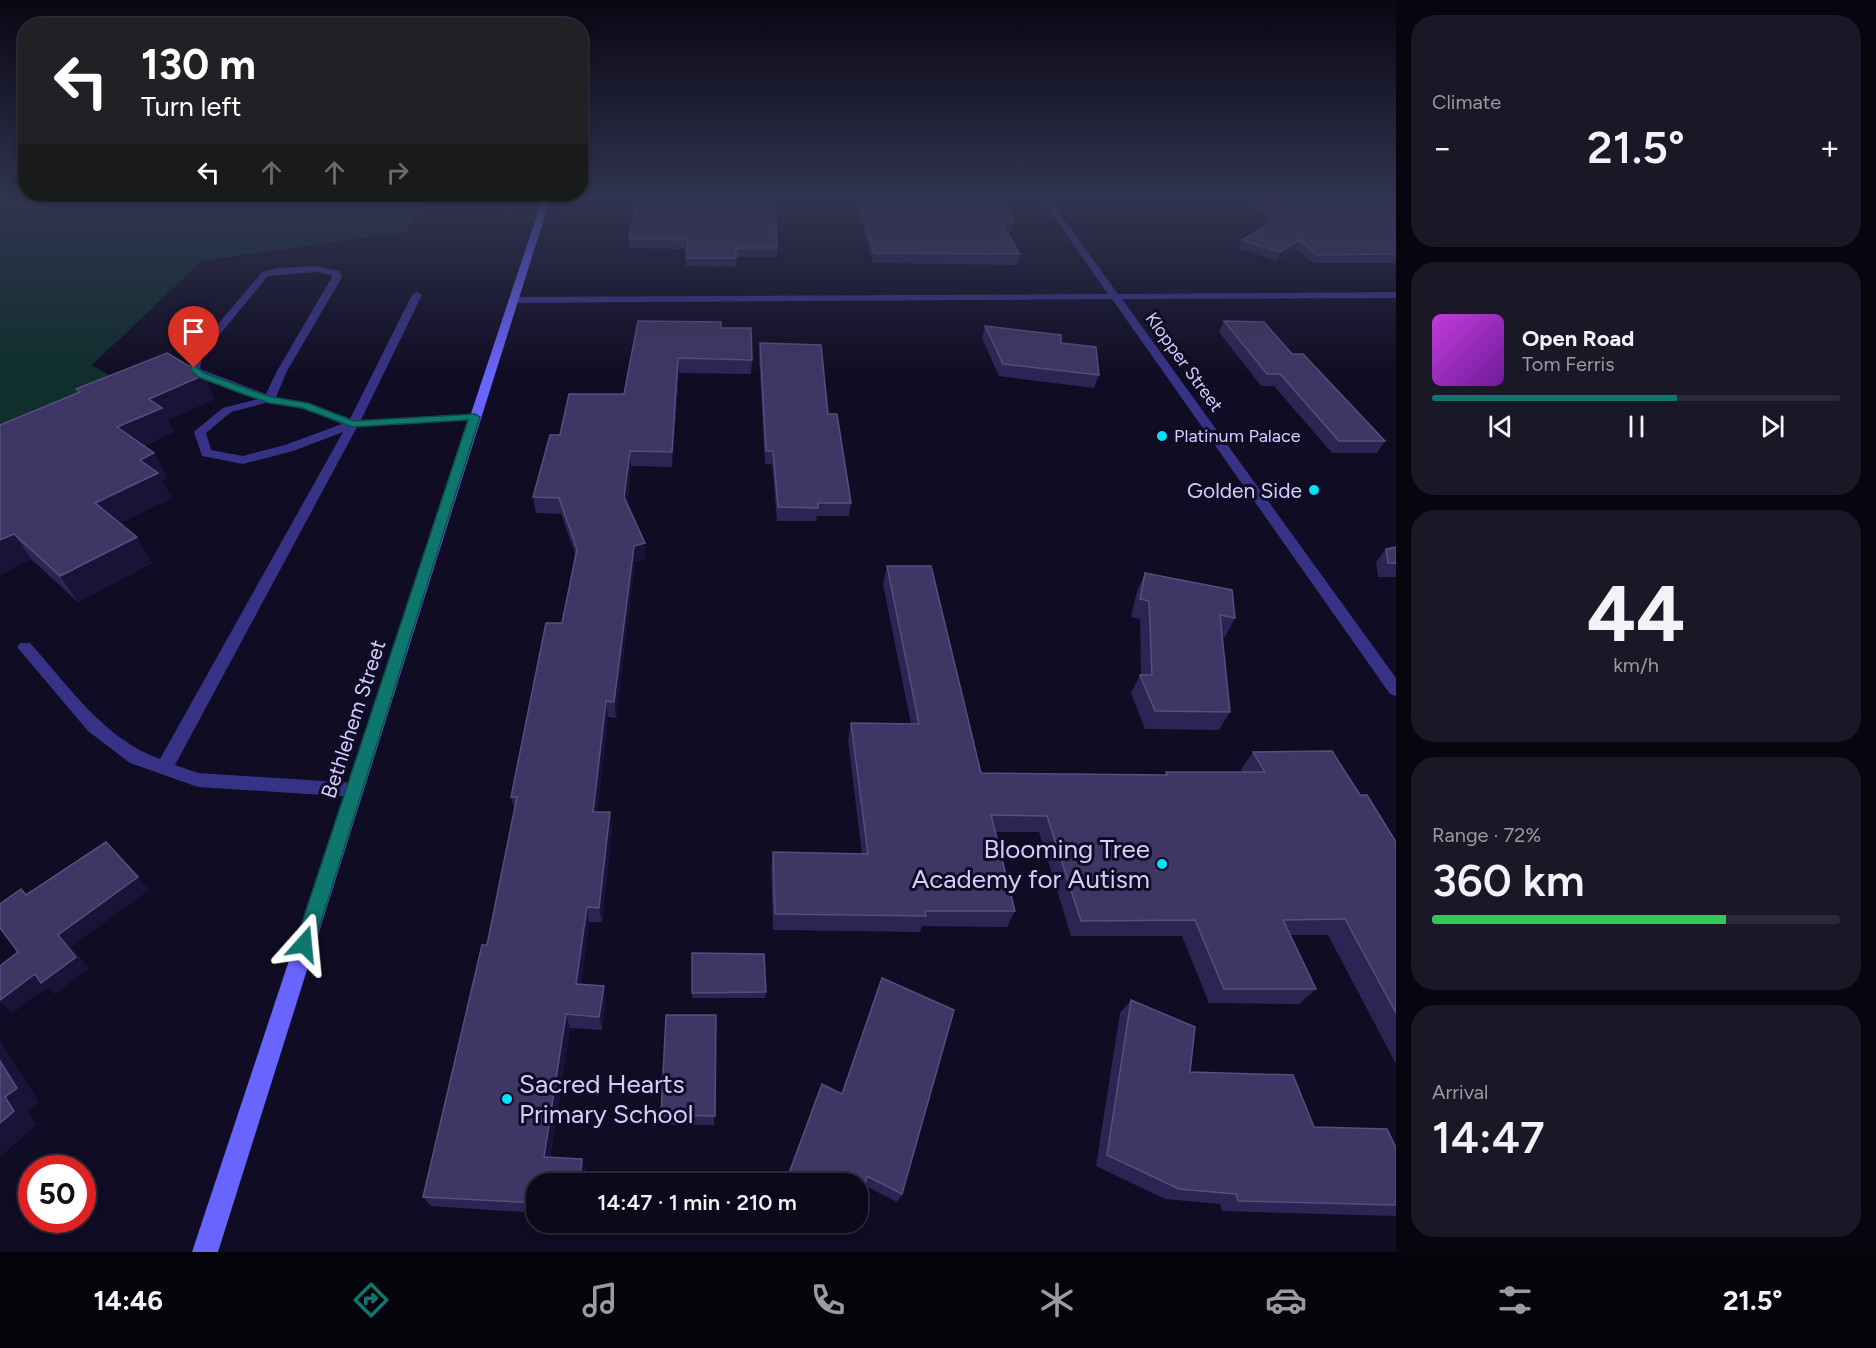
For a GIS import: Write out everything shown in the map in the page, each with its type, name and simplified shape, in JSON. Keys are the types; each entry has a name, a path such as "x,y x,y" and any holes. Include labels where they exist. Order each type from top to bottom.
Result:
{"main road":[{"name":"Bethlehem Street","path":"205,1252 527,258"}],"street":[{"name":"Klopper Street","path":"1087,258 1396,690"},
{"path":"269,399 282,371 334,282 336,273 315,268 265,274 197,355 194,368 201,375 269,399 304,405 353,424"},
{"path":"164,768 353,424 417,295"},
{"path":"513,300 1396,295"},
{"path":"269,399 227,410 200,432 206,453 243,460 288,448 353,424 475,417"},
{"path":"25,647 94,726 136,758 198,780 354,790"}],"green space":[{"path":"0,258 220,258 202,261 92,365 137,392 0,455"}],"building":[{"path":"638,321 721,322 721,328 751,328 752,360 678,358 672,452 630,451 624,497 645,543 634,546 614,702 606,701 593,812 610,812 599,908 587,907 576,984 604,986 599,1017 566,1014 544,1157 582,1159 580,1173 526,1173 526,1202 423,1197 482,945 487,945 517,797 511,797 546,623 562,623 577,549 559,498 533,497 550,435 560,435 569,394 624,394"},
{"path":"1224,321 1264,322 1292,354 1303,354 1385,441 1339,441 1280,374 1267,374"},
{"path":"985,326 1061,335 1061,343 1096,347 1099,375 1003,364"},
{"path":"760,343 821,345 828,414 837,414 851,503 818,503 818,508 778,507 773,451 766,451"},
{"path":"167,353 204,375 149,399 162,408 117,427 154,453 140,460 158,473 95,503 137,537 60,576 14,534 0,540 0,425 80,392 76,389"},
{"path":"1396,547 1396,563 1388,563 1386,549"},
{"name":"Blooming Tree Academy for Autism","path":"887,566 931,566 981,773 1167,775 1166,772 1265,772 1253,752 1332,751 1360,795 1367,795 1396,842 1396,1013 1345,919 1283,920 1316,989 1224,989 1195,920 1081,921 1047,816 991,815 1015,911 925,911 926,916 775,914 773,852 868,854 851,723 919,724"},
{"path":"1145,573 1232,590 1235,618 1220,615 1230,712 1155,711 1140,675 1152,675 1149,601 1140,599"},
{"path":"106,842 138,877 58,935 76,957 41,983 35,974 0,1000 0,966 18,952 0,928 0,904 21,889 26,895"},
{"path":"692,953 764,954 766,992 692,993"},
{"path":"882,978 954,1010 902,1194 868,1177 868,1173 789,1173 822,1084 842,1094"},
{"path":"1131,1000 1195,1027 1190,1072 1293,1075 1314,1127 1387,1129 1396,1148 1396,1205 1238,1201 1236,1194 1179,1189 1107,1155"},
{"path":"666,1015 716,1015 715,1116 661,1115"},
{"path":"0,1061 17,1088 5,1097 14,1111 0,1123"}],"place":[{"name":"Platinum Palace","path":"1162,436"},
{"name":"Golden Side","path":"1314,490"},
{"name":"Blooming Tree Academy for Autism","path":"1162,864"},
{"name":"Sacred Hearts Primary School","path":"507,1099"}],"route":[{"path":"194,368 201,375 247,392 269,399 304,405 353,424 475,417 304,944"}]}
